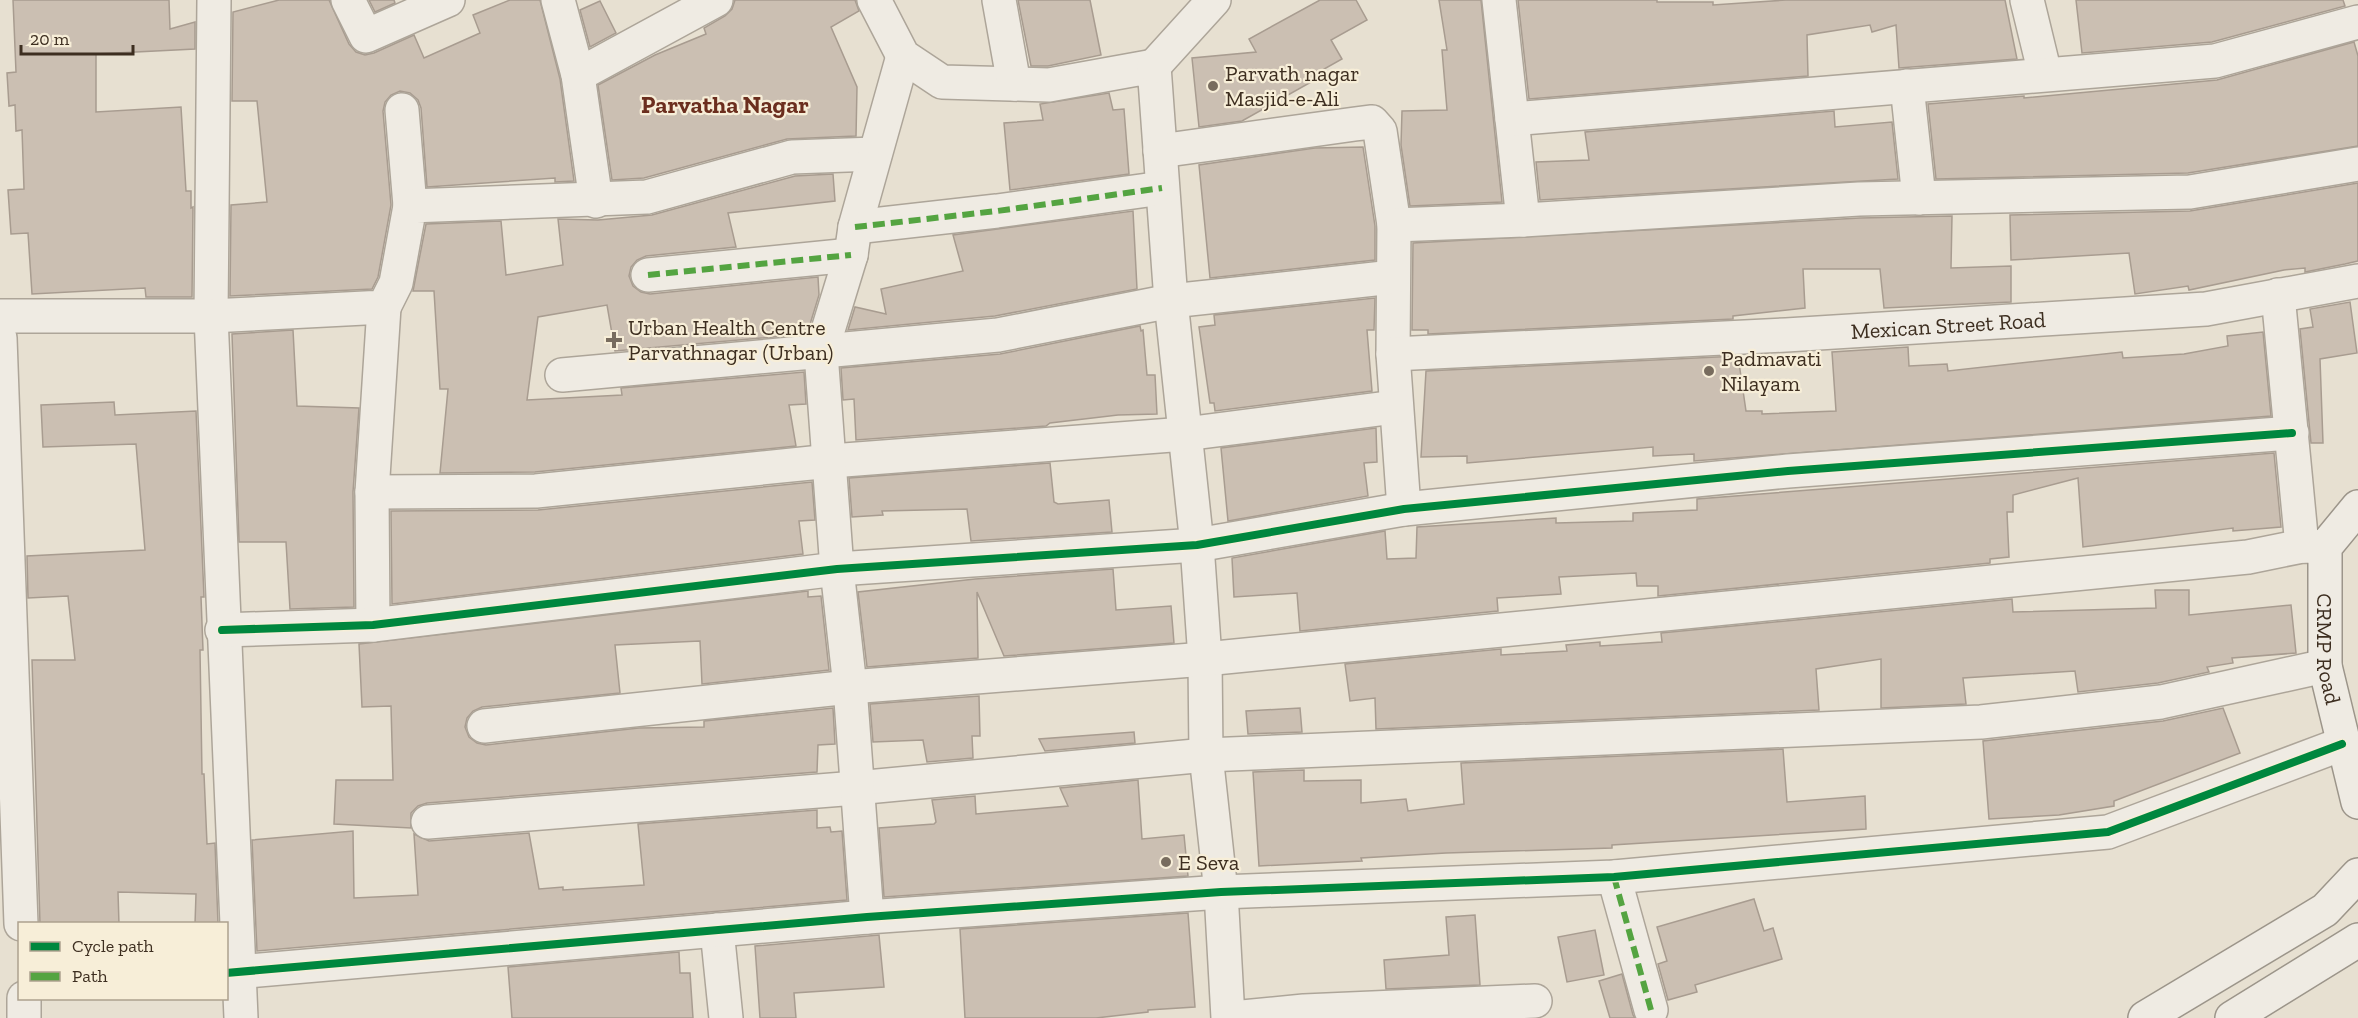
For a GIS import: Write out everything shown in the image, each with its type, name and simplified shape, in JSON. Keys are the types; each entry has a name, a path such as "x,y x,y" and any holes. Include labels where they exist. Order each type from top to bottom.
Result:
{"street":[{"path":"214,0 211,316 233,973 241,1018"},
{"path":"348,0 366,36 448,0"},
{"path":"558,0 578,75 596,201"},
{"path":"578,75 716,0"},
{"path":"874,0 903,56 942,82 1049,85 1154,66 1214,0"},
{"path":"999,0 1014,84"},
{"path":"1499,0 1522,220"},
{"path":"2027,0 2044,74"},
{"path":"1512,119 2215,61 2358,22"},
{"path":"867,917 821,353 903,56"},
{"path":"1154,66 1171,302 1197,545 1205,659 1206,755 1221,892 1230,1018 1304,1011 1535,1001"},
{"path":"1907,86 1919,198"},
{"path":"373,625 372,492 384,307 396,283 410,206 402,110"},
{"path":"1160,151 1372,122 1376,125 1382,140 1394,225 1393,354 1404,509"},
{"path":"410,206 596,201 647,197 792,157 875,154"},
{"path":"1394,225 1522,220 1847,200 2190,192 2358,164"},
{"path":"648,276 1162,188"},
{"path":"562,375 998,335 1171,302 1393,277"},
{"name":"Mexican Street Road","path":"1393,354 1786,335 2206,309 2358,281"},
{"name":"CRMP Road","path":"2278,296 2292,434 2313,547 2325,666 2342,744 2358,802"},
{"path":"0,316 211,316 384,307"},
{"path":"0,338 21,922"},
{"path":"372,492 536,491 831,461 1185,434 1395,407"},
{"path":"222,630 373,625 837,569 1197,545 1404,509 1788,471 2292,434"},
{"path":"484,726 850,687 1205,659 2248,557 2313,547 2358,507"},
{"path":"428,822 856,788 1206,755 1980,722 2161,702 2325,666"},
{"path":"233,973 867,917 1221,892 1614,877 2108,832 2342,744"},
{"path":"2145,1018 2325,910 2358,875"},
{"path":"1614,877 1651,1010"},
{"path":"717,930 726,1018"},
{"path":"2232,1018 2358,940"},
{"path":"0,989 18,989"},
{"path":"24,1000 24,1018"}],"building":[{"path":"13,0 169,0 170,29 195,22 195,49 96,54 96,112 181,107 186,191 191,191 191,208 193,207 192,297 146,297 145,288 32,294 28,233 11,234 8,190 24,189 22,130 16,131 15,105 9,106 7,73 16,72"},
{"path":"279,0 329,0 349,44 356,52 365,55 374,53 414,35 424,58 480,33 473,15 510,0 540,0 560,79 574,181 555,182 555,178 427,187 421,108 418,100 410,93 400,91 391,95 385,102 383,111 391,205 378,277 372,289 230,296 231,205 267,202 257,101 232,101 233,12"},
{"path":"369,0 394,0 395,3 375,12"},
{"path":"735,0 855,0 859,11 831,27 857,87 856,136 787,139 644,178 612,180 598,85 655,55 706,34 704,28 725,16 732,9"},
{"path":"1018,0 1090,0 1101,55 1048,66 1031,66"},
{"path":"1320,0 1356,0 1367,20 1331,40 1342,59 1317,73 1320,77 1242,121 1199,127 1192,58 1256,52 1249,39"},
{"path":"1439,0 1481,0 1502,202 1410,206 1401,145 1402,111 1447,110 1442,50 1447,50"},
{"path":"1518,0 1657,0 1657,2 1713,2 1713,5 1786,0 2005,0 2017,59 1899,68 1896,25 1872,32 1870,25 1807,35 1808,76 1529,99"},
{"path":"2076,0 2343,0 2345,6 2212,42 2082,53"},
{"path":"600,1 616,33 590,47 580,10"},
{"path":"2354,42 2358,56 2358,146 2188,173 1936,179 1928,104 2024,96 2024,98 2217,80"},
{"path":"1109,93 1113,110 1124,109 1129,174 1010,190 1004,123 1043,120 1040,104"},
{"path":"1834,111 1835,127 1892,122 1898,179 1540,200 1536,162 1589,160 1585,132"},
{"path":"1363,147 1375,226 1375,260 1210,278 1199,165 1315,148"},
{"path":"833,174 835,201 728,213 736,247 646,256 637,260 631,267 629,276 633,286 641,292 650,294 818,277 819,295 807,334 615,351 607,305 538,317 527,400 622,395 621,388 804,372 806,404 789,405 796,446 535,472 440,473 448,389 440,389 434,291 413,291 426,224 501,221 506,275 563,265 558,219 598,220 652,215 795,176"},
{"path":"2358,183 2358,261 2345,264 2305,272 2305,268 2284,270 2189,290 2188,286 2135,294 2129,253 2011,260 2010,215 2190,211"},
{"path":"1133,211 1137,289 995,316 848,330 855,307 886,314 881,289 963,271 953,235"},
{"path":"1952,216 1951,268 2011,266 2011,302 1884,308 1880,269 1803,269 1805,308 1733,316 1733,319 1428,334 1428,330 1412,330 1413,243 1860,218"},
{"path":"1375,298 1374,330 1367,330 1372,391 1215,411 1214,403 1210,403 1199,327 1215,325 1214,315"},
{"path":"2350,302 2357,353 2320,359 2323,443 2311,443 2300,329 2313,327 2310,309"},
{"path":"1140,326 1141,331 1143,330 1147,375 1155,375 1157,414 1118,415 1050,423 1046,426 856,440 854,399 843,400 841,368 1000,354"},
{"path":"293,330 297,406 359,408 353,492 354,607 290,609 286,542 239,542 232,334"},
{"path":"2263,332 2271,416 1694,461 1694,454 1653,456 1653,447 1467,463 1467,456 1421,457 1426,371 1738,356 1746,411 1762,411 1762,414 1836,411 1832,352 1908,347 1909,366 1947,364 1948,371 2122,352 2123,358 2184,354 2228,346 2227,336"},
{"path":"114,402 115,415 196,411 204,597 201,597 203,650 200,650 202,774 204,774 207,844 215,843 218,922 195,922 196,894 118,892 119,922 40,922 32,660 75,660 68,596 28,598 27,556 145,550 136,444 43,447 41,405"},
{"path":"1376,428 1377,462 1364,463 1368,496 1228,521 1221,448"},
{"path":"2274,453 2281,527 2233,531 2233,528 2083,547 2078,478 2013,495 2013,512 2007,512 2009,557 1990,559 1990,563 1658,596 1658,586 1637,586 1636,573 1559,577 1561,594 1497,598 1498,611 1300,631 1297,593 1234,597 1232,558 1385,531 1387,559 1416,558 1417,527 1556,518 1556,523 1633,521 1633,513 1697,510 1697,499"},
{"path":"1050,463 1054,502 1058,504 1109,500 1112,532 971,541 967,509 882,511 883,515 852,517 849,478"},
{"path":"812,482 815,520 799,521 803,554 392,604 391,511 538,510"},
{"path":"1113,569 1116,610 1171,606 1174,643 1004,656 977,592 978,658 867,667 858,592 975,579"},
{"path":"2155,590 2189,590 2189,615 2291,605 2296,653 2232,658 2233,663 2207,667 2209,672 2158,683 2078,692 2075,671 1963,678 1966,704 1881,708 1881,659 1816,669 1819,710 1376,729 1375,698 1350,701 1345,664 1501,649 1501,655 1567,651 1566,645 1600,642 1600,646 1662,642 1661,633 2012,599 2013,612 2156,608"},
{"path":"808,591 808,597 821,596 829,670 702,684 700,641 615,645 620,693 482,707 473,711 467,718 465,727 469,737 477,743 486,745 639,728 704,727 704,721 833,708 835,744 818,745 817,772 427,803 418,806 411,813 411,828 334,824 336,780 393,780 391,706 362,707 359,644"},
{"path":"979,696 980,736 972,736 973,758 927,762 923,740 873,742 870,704"},
{"path":"1300,708 1302,732 1248,734 1246,711"},
{"path":"2223,708 2240,753 2114,801 2114,806 2059,815 1989,819 1983,741 2163,721"},
{"path":"1134,732 1135,743 1045,751 1039,739"},
{"path":"1783,749 1787,802 1865,796 1866,829 1612,845 1612,848 1446,853 1361,858 1362,861 1259,866 1253,772 1304,770 1304,781 1361,780 1361,803 1406,799 1408,811 1464,804 1461,763"},
{"path":"1138,780 1142,839 1184,835 1188,876 884,897 879,828 934,824 936,822 932,800 975,796 976,814 1068,806 1060,788"},
{"path":"817,810 817,828 830,827 831,832 842,831 847,900 257,951 252,840 353,831 354,898 418,895 414,834 429,841 529,833 539,889 563,887 563,890 644,885 638,824"},
{"path":"1754,899 1764,931 1773,928 1782,959 1695,985 1697,992 1668,1000 1658,964 1667,961 1657,927"},
{"path":"1188,913 1195,1007 1148,1010 1148,1012 1096,1018 965,1018 960,929"},
{"path":"1475,915 1480,985 1386,989 1384,960 1449,955 1446,917"},
{"path":"1595,930 1604,975 1567,982 1558,937"},
{"path":"879,935 884,987 794,993 796,1018 760,1018 755,946"},
{"path":"679,952 680,973 690,973 693,1018 512,1018 508,967"},
{"path":"1622,974 1635,1018 1610,1018 1599,981"}],"marked path":[{"path":"855,227 997,211 1162,188"},
{"path":"648,275 851,255"},
{"path":"1614,877 1651,1010"}],"cycle path":[{"path":"222,630 373,625 837,569 1197,545 1404,509 1788,471 2292,433"},
{"path":"228,973 867,917 1221,892 1614,877 2108,832 2342,744"}],"place":[{"name":"Parvath nagar Masjid-e-Ali","path":"1213,86"},
{"name":"Urban Health Centre Parvathnagar (Urban)","path":"614,340"},
{"name":"Padmavati Nilayam","path":"1709,371"},
{"name":"E Seva","path":"1166,862"}],"district":[{"name":"Parvatha Nagar","path":"725,104"}]}
